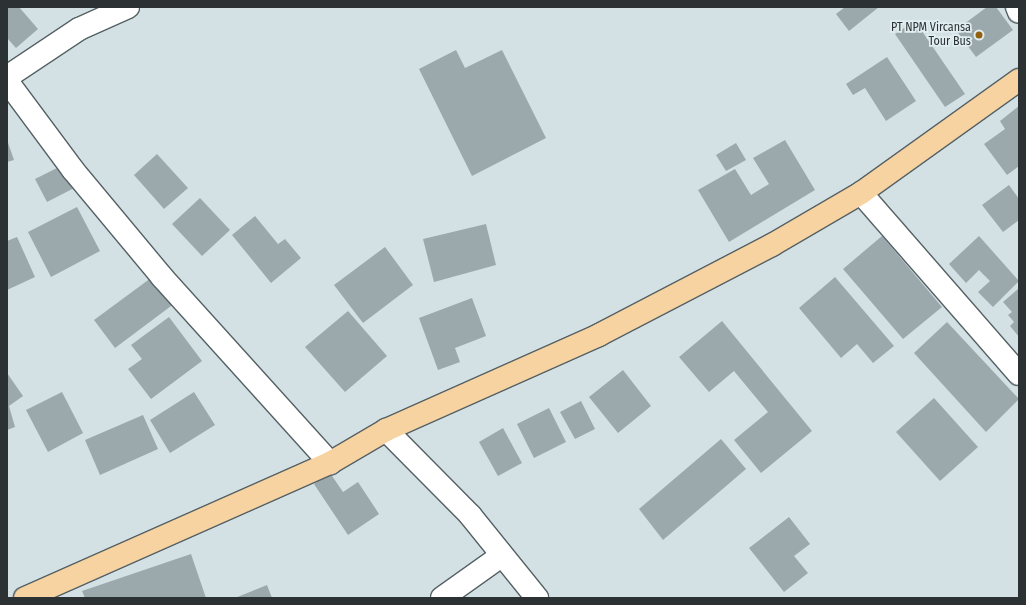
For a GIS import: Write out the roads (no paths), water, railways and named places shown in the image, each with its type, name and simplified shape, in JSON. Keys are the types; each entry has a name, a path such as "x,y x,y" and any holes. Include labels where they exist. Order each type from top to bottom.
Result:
{"highway":[{"path":"25,598 330,463 386,430 599,335 772,245 862,193 1019,80"}],"street":[{"path":"7,77 79,29 128,7"},
{"path":"1017,7 1019,12"},
{"path":"7,81 73,170 162,277 330,463"},
{"path":"862,193 1019,374"},
{"path":"386,430 470,515 501,556 537,598"},
{"path":"442,598 501,556"}],"place":[{"name":"PT NPM Vircansa Tour Bus","path":"979,35"}]}
